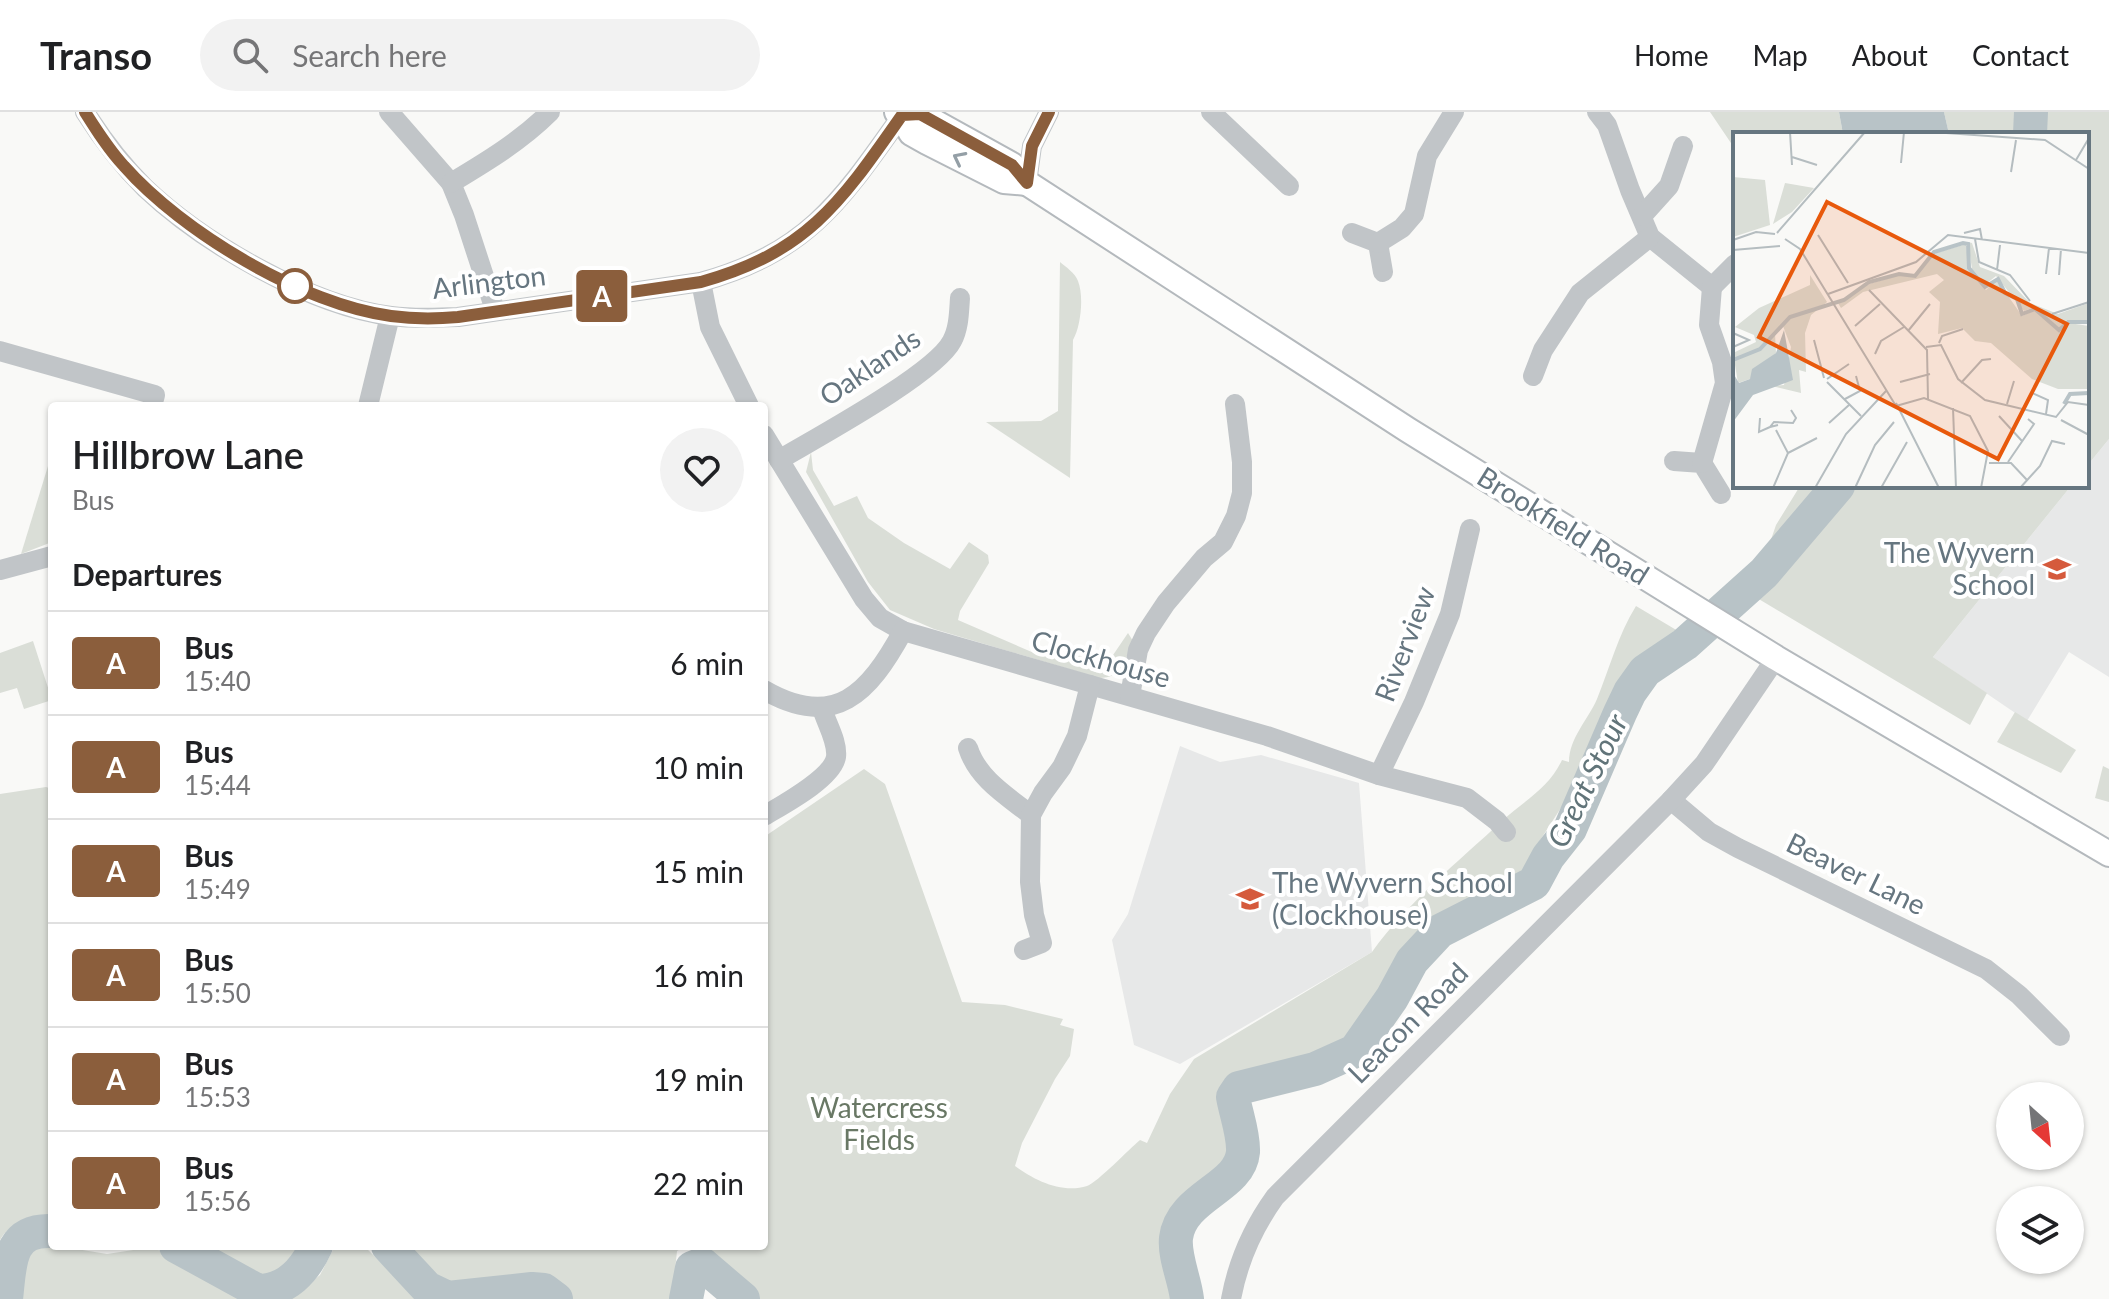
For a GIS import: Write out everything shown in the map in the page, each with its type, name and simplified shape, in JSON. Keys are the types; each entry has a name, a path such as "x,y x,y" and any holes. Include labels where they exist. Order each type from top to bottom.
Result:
{"main road":[{"name":"Brookfield Road","path":"899,114 920,114 1012,165 1027,183 1336,384 1776,658 2109,854"}],"street":[{"name":"Arlington","path":"85,112 123,166 194,228 278,278 348,306 390,316 431,319 701,282 737,272 792,243 818,222 855,181 899,114"},
{"path":"389,112 451,183 495,310"},
{"path":"451,183 497,155 538,125 550,112"},
{"path":"1027,183 1032,146 1049,112"},
{"path":"1211,112 1289,186"},
{"path":"1378,243 1402,228 1414,214 1427,156 1454,112"},
{"path":"1597,112 1607,125 1650,237 1712,287"},
{"path":"1642,216 1669,186 1683,146"},
{"path":"1352,233 1378,243"},
{"path":"1533,376 1543,350 1580,293 1650,237"},
{"path":"1378,243 1383,272"},
{"path":"1721,494 1702,463 1725,383 1722,362 1709,325 1712,287 1733,266"},
{"path":"701,282 710,327 747,402"},
{"name":"Oaklands","path":"779,460 920,374 952,342 958,325 960,298"},
{"path":"369,402 390,316"},
{"path":"0,351 155,395 153,402"},
{"path":"1130,696 1138,650 1146,633 1204,558 1223,542 1236,516 1243,486 1235,404"},
{"name":"Clockhouse","path":"768,442 864,599 880,618 903,631 1267,736 1379,775 1467,798 1506,832"},
{"path":"1674,461 1702,463"},
{"name":"Riverview","path":"1379,775 1414,702 1450,614 1470,529"},
{"path":"0,570 48,557"},
{"path":"768,692 803,707 822,708 854,695 874,678 903,631"},
{"name":"Leacon Road","path":"1231,1299 1251,1233 1275,1197 1671,800 1704,764 1776,658"},
{"path":"1024,950 1042,943 1034,915 1030,882 1031,815 1062,767 1077,736 1090,685"},
{"path":"768,813 810,787 829,770 836,758 835,745 822,708"},
{"path":"968,748 973,763 982,775 1031,815"},
{"name":"Beaver Lane","path":"1671,800 1709,832 1986,969 2019,995 2060,1036"}],"shaded area":[{"path":"1839,112 1944,112 1949,132 1843,132"},
{"name":"The Wyvern School","path":"2109,439 2109,677 2069,652 2027,721 1933,657 2069,488 2089,488 2089,464"},
{"name":"The Wyvern School (Clockhouse)","path":"1180,746 1220,762 1261,755 1359,783 1372,952 1180,1064 1134,1045 1112,940 1128,914"}],"green space":[{"path":"1710,112 1839,112 1843,132 1733,132 1733,146"},
{"path":"1944,112 2109,112 2109,439 2089,464 2089,132 1949,132"},
{"path":"1060,262 1077,278 1081,295 1080,319 1073,340 1070,478 986,422 1041,421 1058,411"},
{"path":"811,452 813,470 834,506 857,496 868,518 950,569 969,542 988,555 989,563 960,611 958,620 1034,653 1111,658 1128,633 1133,641 1122,667 1113,675 1099,678 934,629 890,610 868,582 806,472"},
{"path":"48,466 48,544 21,554"},
{"path":"1799,488 2069,488 1933,657 1987,693 1970,725 1752,595 1776,525"},
{"name":"Watercress Fields","path":"1636,606 1678,631 1648,650 1630,673 1590,763 1535,848 1530,873 1448,913 1421,935 1400,959 1370,1019 1341,1049 1328,1056 1247,1075 1227,1086 1221,1114 1229,1162 1179,1207 1168,1231 1167,1244 1177,1299 756,1299 705,1250 768,1250 768,834 864,769 885,784 962,1002 1005,1005 1063,1019 1060,1025 1074,1029 1070,1056 1022,1143 1015,1166 1049,1184 1078,1188 1098,1178 1140,1140 1147,1143 1170,1094 1194,1059 1372,952 1434,884 1543,786 1562,760 1569,762 1575,737 1597,699 1619,640"},
{"path":"33,641 48,688 48,701 24,709 17,688 0,693 0,653"},
{"path":"2015,712 2076,750 2061,773 1997,742"},
{"path":"2103,766 2109,769 2109,802 2095,798"},
{"path":"48,788 48,1217 23,1222 10,1229 0,1240 0,794"},
{"path":"41,1247 107,1254 158,1250 246,1299 20,1299 25,1263 28,1256"},
{"path":"212,1250 297,1250 285,1270 269,1282 239,1270"},
{"path":"333,1250 368,1250 413,1294 423,1299 290,1299 320,1275"},
{"path":"406,1250 679,1250 672,1299 573,1299 543,1282 450,1289 434,1282"}],"waterway":[{"name":"Great Stour","path":"2030,132 2031,112"},
{"name":"Great Stour","path":"1187,1299 1176,1238 1188,1212 1232,1175 1239,1164 1243,1145 1233,1097 1239,1088 1315,1069 1355,1051 1392,998 1412,961 1440,931 1534,883 1548,857 1570,829 1620,713 1645,671 1685,644 1764,573 1836,488"},
{"name":"Great Stour","path":"6,1299 10,1262 19,1243 26,1236 48,1231"},
{"name":"Great Stour","path":"183,1250 258,1291 277,1287 293,1278 314,1250"},
{"name":"Great Stour","path":"392,1250 427,1288 448,1298 532,1289 544,1290 556,1299"},
{"name":"Great Stour","path":"686,1299 692,1268 702,1264 743,1299"}],"bus line":[{"name":"A","path":"85,112 123,166 147,190 194,228 250,262 309,292 348,306 390,316 431,319 701,282 737,272 792,243 818,222 855,181 902,115 920,114 1012,165 1027,183 1032,146 1049,112"}],"place":[{"name":"The Wyvern School","path":"2057,569"},
{"name":"The Wyvern School (Clockhouse)","path":"1250,899"}]}
